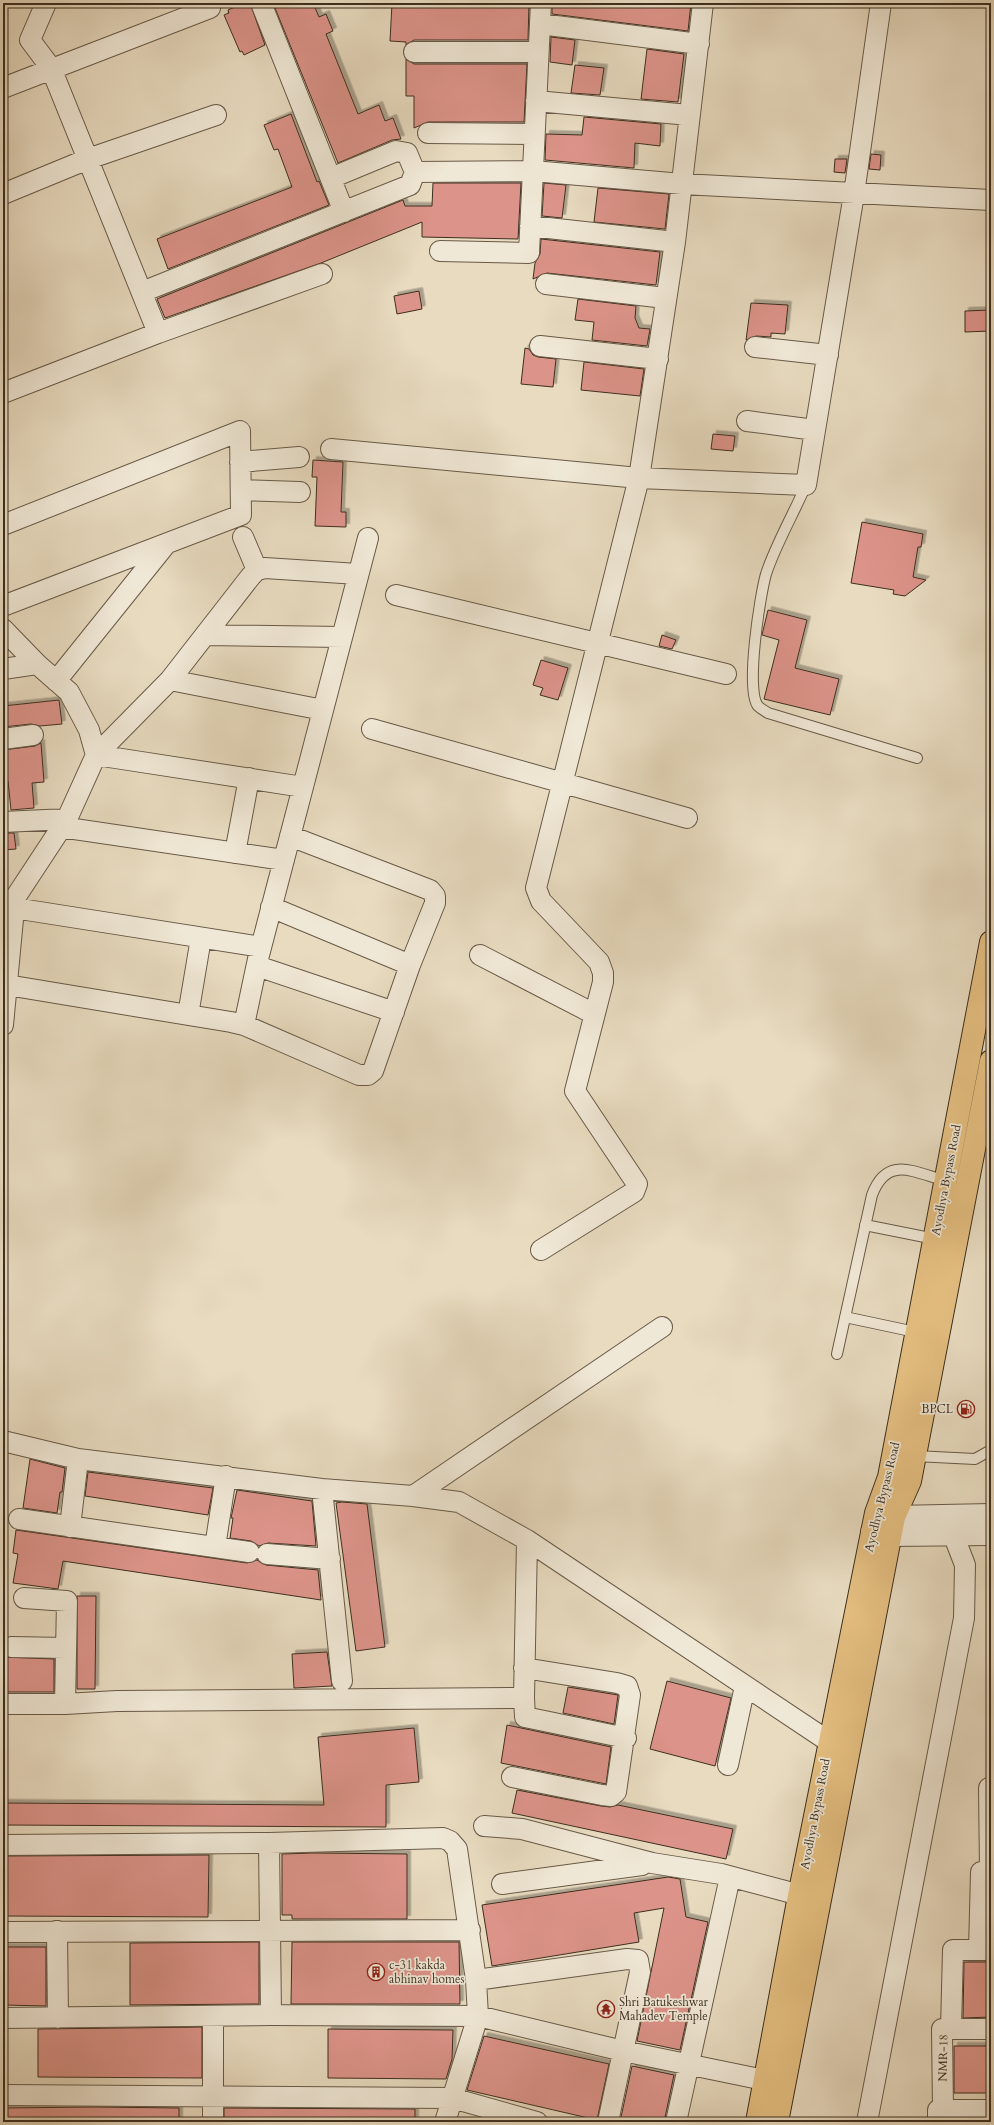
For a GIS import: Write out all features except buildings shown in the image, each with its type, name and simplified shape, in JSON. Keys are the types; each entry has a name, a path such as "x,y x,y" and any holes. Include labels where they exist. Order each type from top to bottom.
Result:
{"main road":[{"name":"Ayodhya Bypass Road","path":"777,2122 774,2084 799,1896 829,1743 883,1524 910,1481 915,1456 927,1334 934,1239 991,942"},
{"name":"Ayodhya Bypass Road","path":"757,2122 774,2084 820,1900 848,1754 889,1477 927,1334 988,1089 991,1061"}],"street":[{"path":"46,3 30,40 51,68 158,333"},
{"path":"261,3 344,212"},
{"path":"440,251 529,253 541,3"},
{"path":"541,1250 634,1192 636,1184 575,1091 603,982 602,967 541,901 537,894 537,881 639,478 658,359 665,298 675,242 703,3"},
{"path":"331,449 639,478 806,485 854,194 881,3"},
{"path":"3,88 51,68 210,8"},
{"path":"540,24 699,44"},
{"path":"414,52 538,52"},
{"path":"536,101 689,115"},
{"path":"3,194 88,159 216,115"},
{"path":"428,133 534,134"},
{"path":"142,292 410,185 415,172 408,154 396,151 331,178"},
{"path":"415,172 533,171 682,184 991,200"},
{"path":"530,226 675,242"},
{"path":"3,393 158,333 322,274"},
{"path":"546,284 665,298"},
{"path":"540,346 658,359"},
{"path":"755,347 828,355"},
{"path":"747,421 816,430"},
{"path":"3,525 240,431 241,515 3,606"},
{"path":"240,462 299,457"},
{"path":"241,490 300,492"},
{"path":"243,537 257,570"},
{"path":"244,1025 271,907 368,538"},
{"path":"56,681 167,543"},
{"path":"3,1026 15,898 64,823 96,755 170,680 257,570 265,568 358,574"},
{"path":"396,595 726,674"},
{"path":"3,629 37,664 69,692 89,730 96,755"},
{"path":"205,635 342,637"},
{"path":"3,669 37,664"},
{"path":"170,680 322,710"},
{"path":"372,729 687,818"},
{"path":"3,739 32,736"},
{"path":"96,755 303,787"},
{"path":"235,853 249,778"},
{"path":"3,822 64,823 235,853 284,860"},
{"path":"7,985 188,1014 244,1025 359,1075 368,1075 373,1071 410,965 435,903 435,896 430,890 290,836"},
{"path":"271,907 410,965"},
{"path":"14,908 201,938 259,956 394,1012"},
{"path":"188,1014 201,938"},
{"path":"480,955 594,1014"},
{"path":"413,1496 662,1327"},
{"path":"3,1441 78,1459 322,1489 413,1496 459,1502 527,1540 829,1743 848,1754"},
{"path":"70,1527 78,1459"},
{"path":"215,1547 226,1476"},
{"path":"322,1489 342,1681"},
{"path":"949,1525 991,1515"},
{"path":"19,1519 258,1553 330,1559"},
{"path":"883,1524 949,1525 991,1534"},
{"path":"867,2122 964,1618 965,1564 949,1525"},
{"path":"527,1540 524,1668 525,1717 626,1738"},
{"path":"24,1598 67,1601 65,1704"},
{"path":"11,1647 66,1648"},
{"path":"512,1777 611,1796 616,1792 626,1738 630,1695 627,1686 524,1668"},
{"path":"728,1765 745,1686"},
{"path":"3,1704 65,1704 117,1701 524,1698"},
{"path":"952,2029 953,1950 985,1950 990,1788"},
{"path":"484,1826 522,1829 652,1863 730,1877 799,1896 820,1900"},
{"path":"3,1844 269,1842 443,1838 450,1841 457,1848 470,1930 476,1980 478,2016 445,2122"},
{"path":"269,1842 270,2015"},
{"path":"502,1884 652,1863"},
{"path":"676,2122 690,2065 730,1877"},
{"path":"3,1932 470,1930"},
{"path":"57,1931 58,2018"},
{"path":"476,1980 627,1959 638,1960 640,1972 608,2122"},
{"path":"3,2018 270,2015 478,2016 623,2051 774,2084"},
{"path":"213,2016 213,2122"},
{"name":"NMR-18","path":"940,2114 942,2029 991,2029"},
{"path":"3,2095 452,2098 537,2122"},
{"path":"940,2114 991,2110"}],"lane":[{"path":"806,485 765,581 760,603 753,670 753,694 758,706 768,713 918,758"},
{"path":"837,1354 865,1225 872,1195 877,1182 886,1172 902,1169 946,1182"},
{"path":"865,1225 934,1239"},
{"path":"845,1317 927,1334"},
{"path":"915,1456 975,1459 991,1450"}],"place":[{"name":"BPCL","path":"966,1409"},
{"name":"c-31 kakda abhinav homes","path":"376,1972"},
{"name":"Shri Batukeshwar Mahadev Temple","path":"606,2009"}]}
